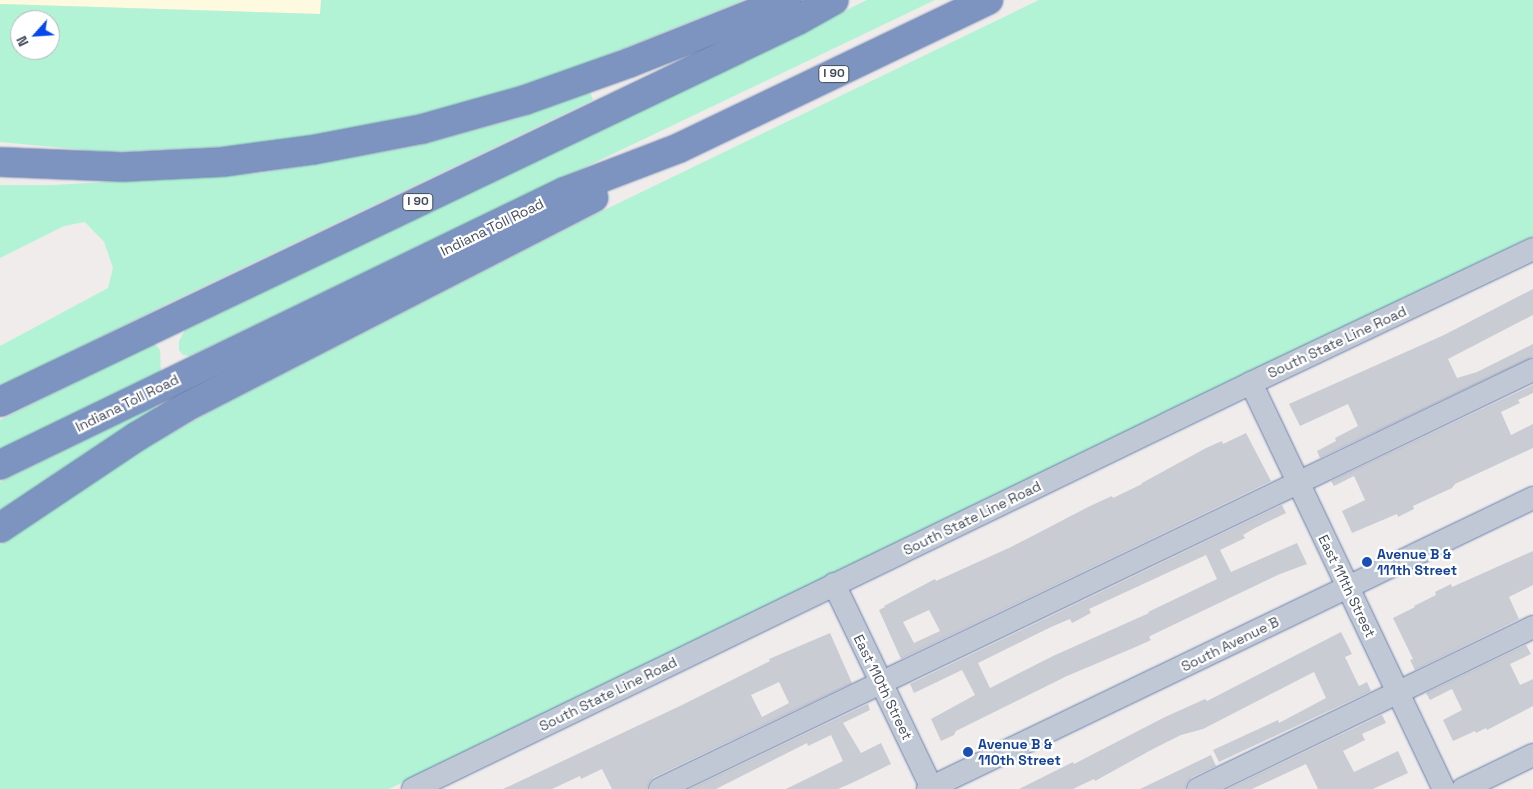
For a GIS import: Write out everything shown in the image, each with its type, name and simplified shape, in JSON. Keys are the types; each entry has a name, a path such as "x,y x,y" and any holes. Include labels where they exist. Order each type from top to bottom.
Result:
{"highway":[{"path":"0,162 122,167 222,162 312,150 422,129 534,97 629,63 787,0"},
{"name":"I 90","path":"0,402 789,24 834,0"},
{"name":"Indiana Toll Road","path":"0,465 564,192 679,148 988,0"},
{"path":"0,528 114,451 186,407 575,208 679,148"}],"street":[{"name":"South State Line Road","path":"417,788 834,584 1533,249"},
{"path":"660,789 1533,370"},
{"name":"East 111th Street","path":"1251,383 1444,789"},
{"name":"South Avenue B","path":"930,788 1533,498"},
{"name":"East 110th Street","path":"834,584 930,788"},
{"path":"1198,789 1533,627"},
{"path":"1463,789 1533,755"}],"shaded area":[{"path":"0,0 321,0 320,14 0,4"}],"green space":[{"path":"321,0 744,0 563,73 448,108 338,132 240,146 107,152 0,142 0,4 320,14"},
{"path":"867,0 935,0 190,356 183,355 179,350 179,341 185,330"},
{"path":"1039,0 1533,0 1533,236 389,789 0,789 0,545 138,452 215,409 596,214"},
{"path":"590,92 593,100 169,303 0,387 0,346 108,288 113,268 104,242 85,222 64,226 0,258 0,185 53,185 261,173 416,146 515,119"},
{"path":"154,343 160,350 161,372 0,451 0,420"},
{"path":"154,406 157,412 0,511 0,482"}],"building":[{"path":"1533,289 1533,315 1448,359 1457,378 1477,372 1533,344 1533,357 1320,458 1317,451 1336,441 1335,438 1358,426 1348,404 1300,426 1289,404 1444,335"},
{"path":"1533,385 1533,393 1518,400 1520,403 1501,412 1511,435 1533,424 1533,448 1455,484 1452,488 1413,506 1414,509 1398,517 1397,514 1352,533 1342,511 1365,500 1354,476 1334,486 1331,481"},
{"path":"1246,433 1271,481 901,659 879,610 884,606 935,579 936,581 1011,547 1090,506 1112,496 1113,498 1142,484 1206,448 1222,441 1223,444","holes":["929,610 940,631 914,643 903,622"]},
{"path":"1282,505 1286,513 1255,528 1243,535 1245,538 1220,550 1231,572 1297,543 1307,564 1280,574 1152,635 1149,637 1151,640 1067,676 956,731 954,735 941,741 931,719 975,695 962,670 914,693 910,684","holes":["1206,555 1217,579 1149,613 1053,656 990,688 978,663 1051,627 1070,619 1072,623 1091,613 1089,609"]},
{"path":"1533,551 1533,585 1509,597 1519,619 1415,670 1410,660 1413,659 1393,618 1436,595 1435,592 1451,584 1452,587"},
{"path":"1341,632 1352,654 1345,657 1359,686 1367,682 1371,691 1219,762 1213,750 1278,720 1279,723 1326,698 1314,672 1203,729 1181,735 1095,781 1094,779 1073,789 1019,789 1073,762 1074,764 1165,717 1205,699 1207,701"},
{"path":"830,633 852,683 654,777 649,782 647,789 612,789 602,769 581,779 580,776 552,789 503,789 682,705 770,661 769,659","holes":["779,682 789,703 762,717 751,695"]},
{"path":"1526,645 1531,654 1510,664 1520,685 1533,679 1533,706 1487,730 1486,728 1476,733 1475,731 1453,741 1443,720 1462,710 1452,689 1430,700 1426,693"},
{"path":"868,704 870,710 843,723 861,753 881,743 891,764 854,782 838,789 786,789 843,761 831,735 808,746 807,743 716,789 690,789"},
{"path":"1382,715 1386,723 1362,734 1365,740 1343,751 1354,772 1398,751 1408,773 1373,789 1318,789 1306,764 1252,789 1228,789"},
{"path":"1211,755 1216,766 1192,777 1187,782 1185,789 1140,789"}],"place":[{"name":"Avenue B & 111th Street","path":"1367,562"},
{"name":"Avenue B & 110th Street","path":"968,752"}]}
